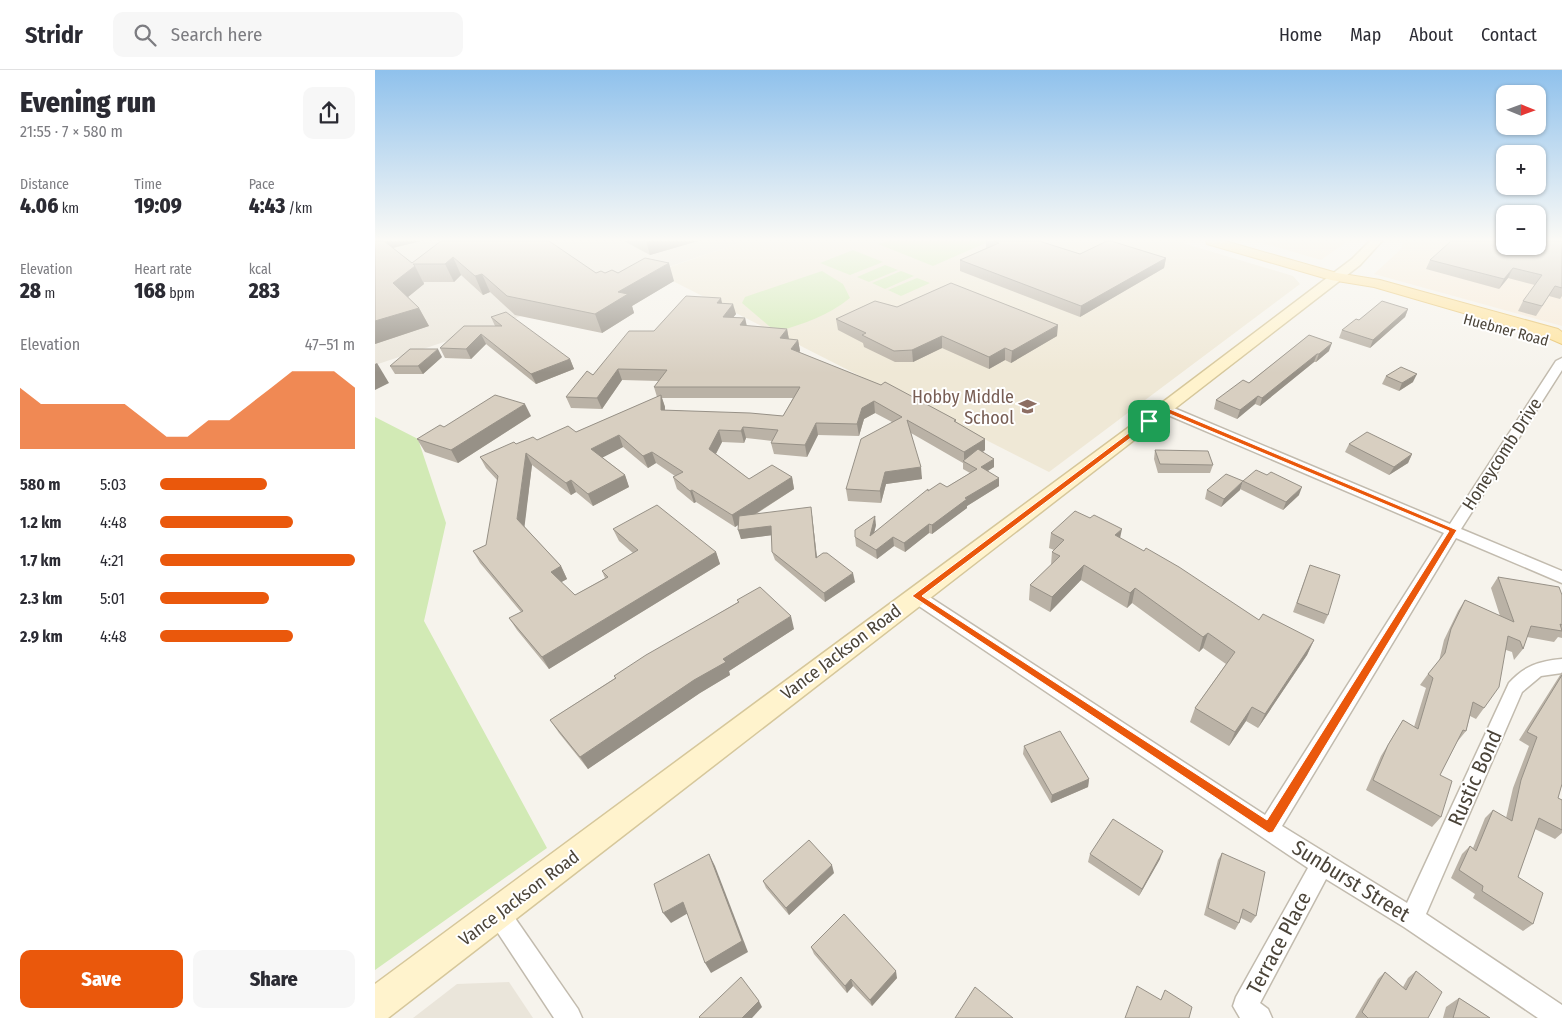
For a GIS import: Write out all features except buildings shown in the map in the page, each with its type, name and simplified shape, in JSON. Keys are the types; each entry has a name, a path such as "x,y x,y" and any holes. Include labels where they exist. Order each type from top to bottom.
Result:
{"main road":[{"name":"Vance Jackson Road","path":"375,1006 1165,409 1325,285"},
{"name":"Huebner Road","path":"1354,285 1366,291 1544,342 1562,344"},
{"name":"Huebner Road","path":"1383,285 1552,334 1562,339"}],"street":[{"name":"Honeycomb Drive","path":"1269,828 1453,530 1562,361"},
{"path":"1165,409 1562,577"},
{"name":"Sunburst Street","path":"916,596 1322,864 1412,919 1560,1018"},
{"name":"Rustic Bond","path":"1412,919 1515,688 1528,673 1540,668 1562,666"},
{"name":"Terrace Place","path":"1259,1018 1245,1006 1322,864"},
{"path":"498,913 569,1018"}],"shaded area":[{"path":"375,285 614,285 375,365"},
{"name":"Hobby Middle School","path":"681,285 1298,285 1049,472"},
{"path":"1415,285 1562,285 1562,326"},
{"path":"509,982 533,1018 413,1018 457,984"}],"green space":[{"path":"780,285 844,285 850,298 833,310 815,319 776,332 742,303 745,297"},
{"path":"877,285 893,285 885,289"},
{"path":"900,285 925,285 901,296 888,290"},
{"path":"375,417 418,439 446,523 424,621 547,848 375,970"}],"place":[{"name":"Hobby Middle School","path":"1028,407"}],"route":[{"path":"1165,409 1453,530 1269,828 916,596 1149,421 1165,409"}]}
